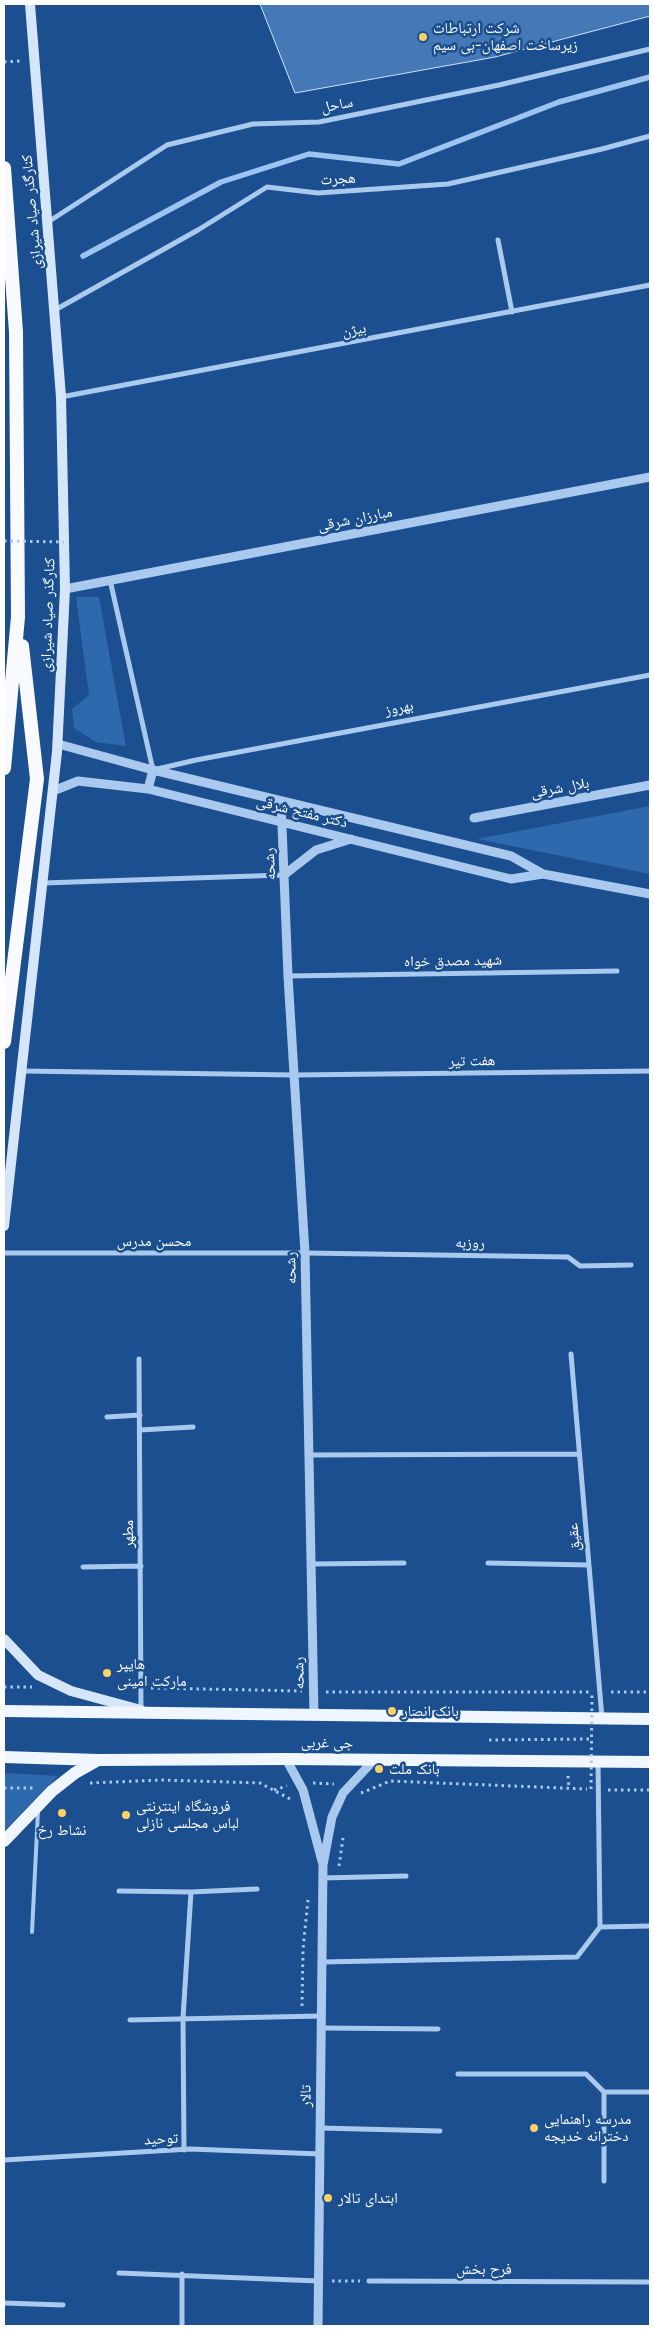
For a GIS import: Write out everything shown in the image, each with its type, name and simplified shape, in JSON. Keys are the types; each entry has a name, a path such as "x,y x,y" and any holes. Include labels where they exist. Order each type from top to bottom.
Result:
{"highway":[{"path":"4,168 16,332 18,617 4,768"},
{"path":"4,1042 37,779 18,617"}],"main road":[{"name":"کنارگذر صیاد شیرازی","path":"4,1226 58,744 65,588 61,397 30,4"},
{"path":"4,1639 38,1675 71,1691 154,1713"},
{"name":"جی غربی","path":"4,1711 314,1716 650,1718"},
{"name":"جی غربی","path":"4,1757 98,1760 286,1759 650,1762"},
{"path":"4,1841 38,1806 75,1773 98,1760"}],"street":[{"name":"ساحل","path":"48,222 167,145 253,124 319,122 499,85 650,49"},
{"name":"هجرت","path":"54,310 198,230 267,186 318,194 448,184 602,150 650,136"},
{"path":"498,240 512,312"},
{"name":"بیژن","path":"61,397 650,285"},
{"name":"مبارزان شرقی","path":"65,588 650,477"},
{"path":"110,580 152,770 148,789"},
{"name":"بهروز","path":"152,770 273,745 650,675"},
{"name":"دکتر مفتح شرقی","path":"58,744 152,770 511,856 543,874 650,894"},
{"name":"دکتر مفتح شرقی","path":"53,791 78,781 148,789 511,879 543,874"},
{"name":"بلال شرقی","path":"474,818 650,785"},
{"name":"رشحه","path":"281,801 288,976 305,1254 314,1716"},
{"path":"43,883 284,875 316,850 351,839"},
{"name":"شهید مصدق خواه","path":"288,976 618,971"},
{"name":"هفت تیر","path":"22,1071 294,1075 650,1071"},
{"name":"محسن مدرس","path":"4,1253 305,1254"},
{"name":"روزبه","path":"305,1254 568,1257 580,1266 631,1265"},
{"name":"عقیق","path":"571,1354 602,1719"},
{"name":"مطهر","path":"140,1358 141,1710"},
{"path":"107,1417 140,1415"},
{"path":"140,1430 192,1427"},
{"path":"309,1455 579,1454"},
{"path":"311,1564 404,1563"},
{"path":"488,1563 588,1565"},
{"path":"83,1567 141,1566"},
{"path":"286,1759 300,1783 313,1822 322,1865"},
{"path":"322,1865 332,1817 343,1792 374,1760"},
{"path":"322,1962 577,1957 600,1927 598,1763"},
{"name":"تالار","path":"318,2326 322,1865"},
{"path":"322,1878 406,1876"},
{"path":"119,1891 191,1892 257,1889"},
{"path":"184,2150 183,2018 191,1892"},
{"path":"600,1927 650,1926"},
{"path":"130,2020 321,2016"},
{"path":"321,2028 438,2029"},
{"path":"458,2074 586,2074 604,2092 650,2092"},
{"path":"604,2092 604,2181"},
{"path":"320,2128 440,2131"},
{"name":"توحید","path":"4,2160 184,2150 320,2154"},
{"path":"119,2273 182,2274 318,2281"},
{"path":"182,2274 182,2326"},
{"name":"فرح بخش","path":"369,2281 650,2282"},
{"path":"4,2303 63,2305"}],"lane":[{"path":"32,1932 38,1806"}],"path":[{"path":"4,541 64,542"},
{"path":"141,1688 314,1692 650,1692"},
{"path":"356,1802 361,1794 390,1781 590,1789 592,1692 565,1692"},
{"path":"489,1740 591,1740"},
{"path":"85,1784 94,1782 162,1780 260,1782 291,1799 295,1805"},
{"path":"274,1790 300,1783 352,1784 361,1794"},
{"path":"4,1788 39,1788"},
{"path":"568,1788 650,1790"},
{"path":"337,1877 345,1829"},
{"path":"302,2016 303,1949 308,1891"},
{"path":"318,2281 369,2281"}],"shaded area":[{"path":"76,597 99,597 126,746 96,742 74,728 72,709 89,695"},
{"path":"650,806 650,874 477,839"},
{"path":"4,1773 58,1776 4,1831"}],"building":[{"name":"شرکت ارتباطات زیرساخت اصفهان-بی سیم","path":"260,4 650,4 650,16 495,57 295,93"}],"waterway":[{"path":"83,256 221,182 309,154 399,164 559,102 650,77"}],"place":[{"name":"شرکت ارتباطات زیرساخت اصفهان-بی سیم","path":"423,37"},
{"name":"هایپر مارکت امینی","path":"107,1673"},
{"name":"بانک انصار","path":"392,1711"},
{"name":"بانک ملت","path":"379,1769"},
{"name":"نشاط رخ","path":"62,1813"},
{"name":"فروشگاه اینترنتی لباس مجلسی نازلی","path":"126,1815"},
{"name":"مدرسه راهنمایی دخترانه خدیجه","path":"534,2128"},
{"name":"ابتدای تالار","path":"328,2198"}]}
